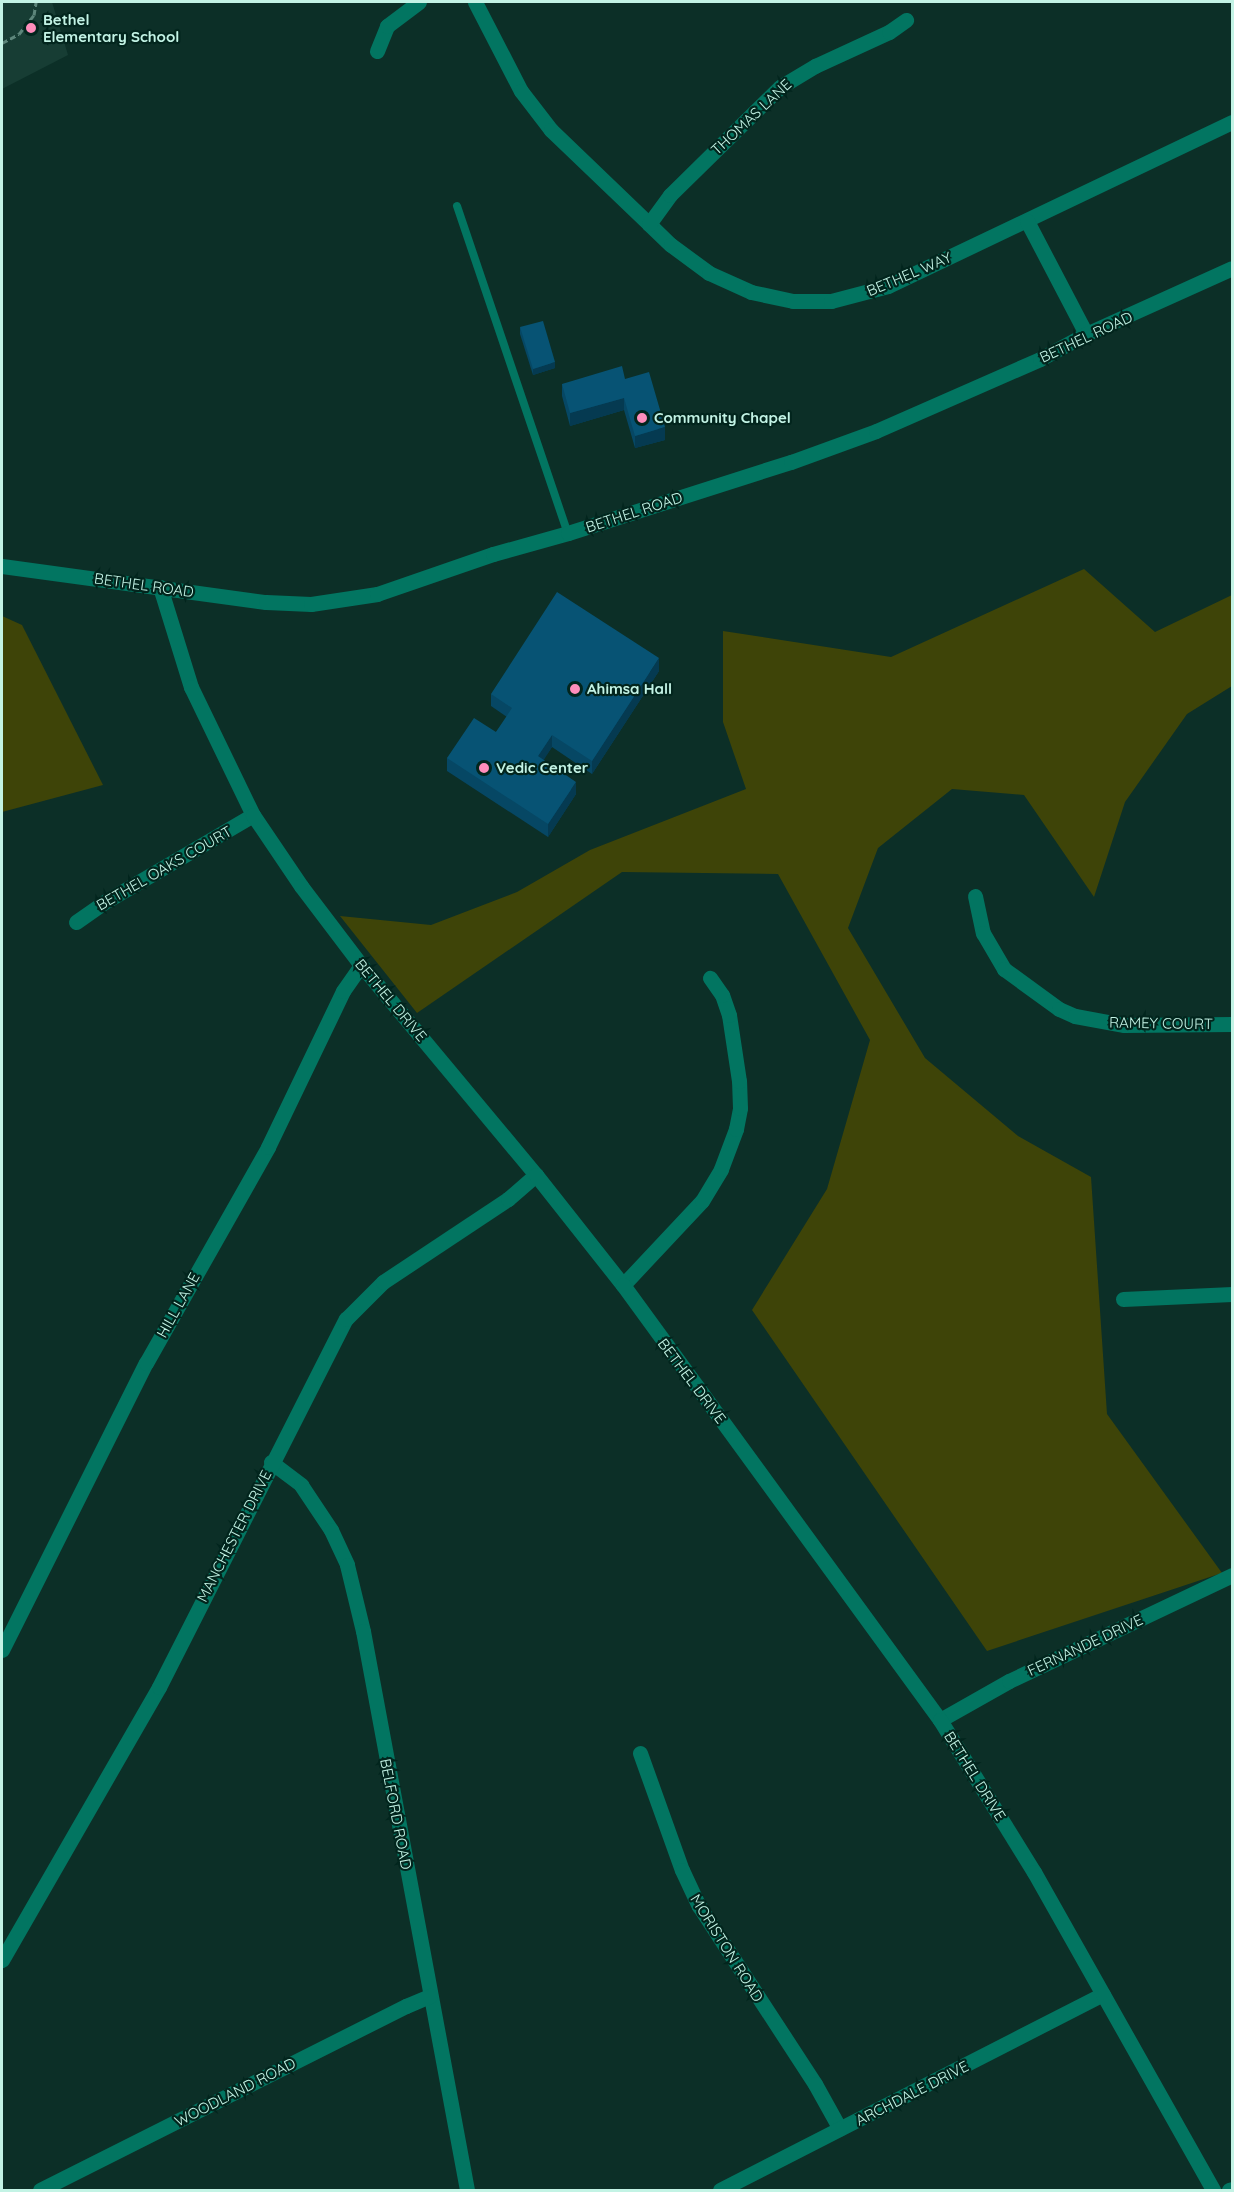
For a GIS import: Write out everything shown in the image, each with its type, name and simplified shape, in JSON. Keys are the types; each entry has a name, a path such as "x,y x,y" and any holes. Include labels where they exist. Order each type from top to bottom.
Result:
{"street":[{"path":"377,51 387,26 418,2"},
{"name":"BETHEL WAY","path":"474,2 501,57 533,107 552,130 688,259 728,283 772,298 816,302 849,298 888,286 1233,122"},
{"name":"THOMAS LANE","path":"649,224 670,195 780,87 814,66 889,32 906,20"},
{"path":"1027,221 1086,334"},
{"name":"BETHEL ROAD","path":"2,566 266,602 311,604 345,601 377,594 493,554 568,533 791,462 876,431 1040,359 1086,334 1233,267"},
{"name":"BETHEL DRIVE","path":"160,587 191,687 253,815 301,886 361,965 536,1175 623,1285 940,1720 1034,1872 1213,2190"},
{"name":"BETHEL OAKS COURT","path":"76,922 108,900 253,815"},
{"name":"RAMEY COURT","path":"975,896 983,933 1004,969 1059,1009 1075,1016 1124,1025 1233,1024"},
{"name":"HILL LANE","path":"2,1650 146,1363 268,1147 343,991 361,965"},
{"path":"623,1285 702,1201 721,1169 736,1129 740,1108 739,1081 729,1015 722,995 710,978"},
{"name":"MANCHESTER DRIVE","path":"2,1960 159,1687 337,1334 359,1303 383,1281 508,1199 536,1175"},
{"path":"1123,1299 1233,1294"},
{"name":"BELFORD ROAD","path":"271,1462 301,1485 331,1530 347,1565 363,1631 467,2190"},
{"name":"FERNANDE DRIVE","path":"940,1720 1009,1681 1233,1575"},
{"name":"MORISTON ROAD","path":"640,1753 682,1870 699,1906 815,2084 840,2129"},
{"name":"ARCHDALE DRIVE","path":"720,2190 1103,1995"},
{"name":"WOODLAND ROAD","path":"40,2190 430,1996"}],"lane":[{"path":"457,206 568,533"}],"path":[{"path":"2,44 19,34 27,25 34,15 36,2"}],"shaded area":[{"name":"Bethel Elementary School","path":"2,2 52,2 68,55 2,89"}],"green space":[{"path":"1084,569 1155,632 1232,595 1232,686 1187,714 1125,802 1094,897 1024,795 952,789 878,848 848,928 925,1058 1018,1136 1091,1177 1107,1414 1222,1573 987,1651 752,1310 827,1189 870,1040 778,874 622,872 417,1013 340,916 431,925 517,892 590,850 746,789 723,722 723,631 891,657"},
{"path":"2,616 22,625 103,785 2,812"}],"building":[{"path":"543,321 555,362 533,369 520,327"},
{"name":"Community Chapel","path":"622,366 625,379 649,372 665,427 635,436 624,398 570,413 562,384"},
{"name":"Ahimsa Hall","path":"557,592 659,658 592,761 552,735 538,756 576,782 548,824 447,758 474,718 496,732 512,708 491,694"}],"place":[{"name":"Bethel Elementary School","path":"31,28"},
{"name":"Community Chapel","path":"642,418"},
{"name":"Ahimsa Hall","path":"575,689"},
{"name":"Vedic Center","path":"484,768"}]}
